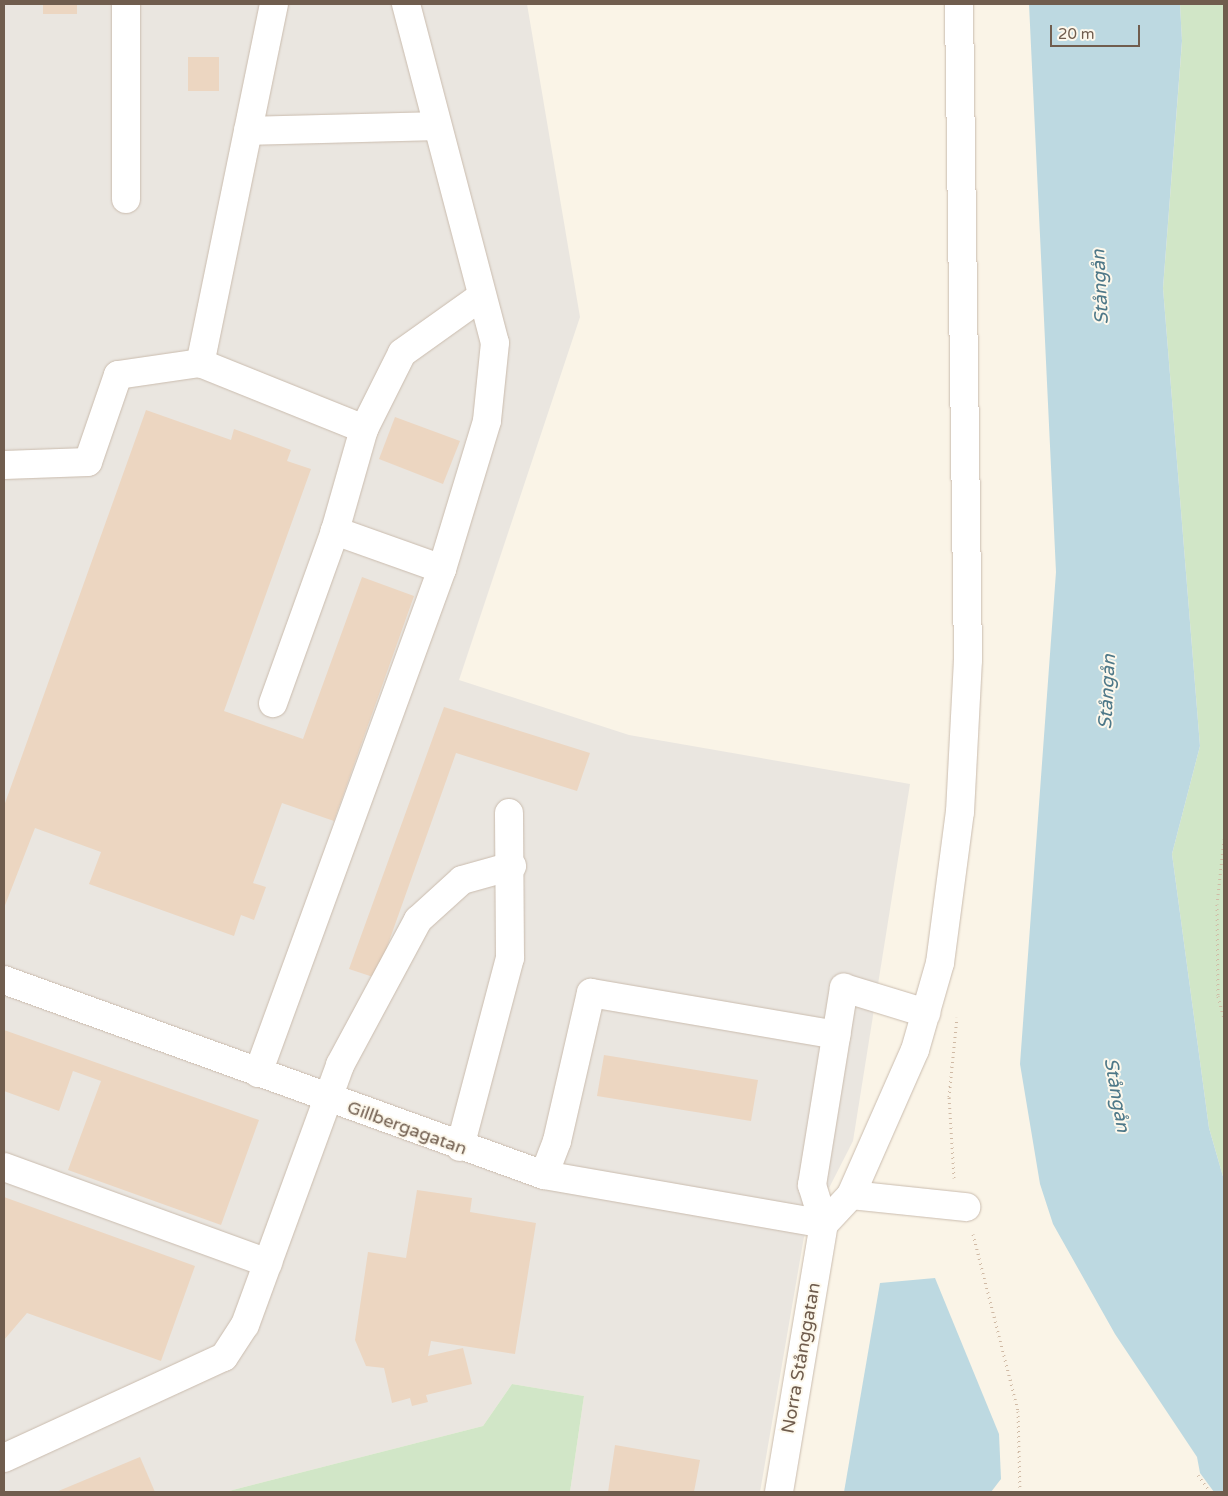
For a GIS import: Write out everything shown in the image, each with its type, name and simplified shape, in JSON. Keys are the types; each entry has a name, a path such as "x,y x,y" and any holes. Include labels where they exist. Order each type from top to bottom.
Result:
{"street":[{"path":"126,4 126,199"},
{"path":"200,363 274,4"},
{"path":"258,1074 442,569 488,421 495,342 436,126 406,4"},
{"path":"824,1224 851,1194 915,1050 940,963 960,812 968,660 959,4"},
{"path":"248,131 436,126"},
{"path":"273,703 335,531 364,430 402,354 482,296"},
{"path":"4,465 88,462 118,375 200,363 364,430"},
{"path":"335,531 442,569"},
{"path":"460,1147 510,958 512,866 509,813"},
{"path":"4,1458 224,1357 245,1325 328,1099 349,1048 418,920 462,880 512,866"},
{"name":"Gillbergagatan","path":"4,980 460,1147 544,1175 824,1224"},
{"path":"824,1224 812,1185 844,988 926,1013"},
{"path":"544,1175 557,1141 591,994 836,1035"},
{"path":"4,1167 268,1263"},
{"path":"851,1194 966,1207"},
{"name":"Norra Stånggatan","path":"778,1492 824,1224"}],"path":[{"path":"1224,839 1217,904 1218,996 1224,1019"},
{"path":"1198,1475 1210,1492"}],"shaded area":[{"path":"4,4 527,4 580,317 459,680 629,735 910,784 853,1141 804,1237 760,1492 570,1492 584,1396 512,1384 483,1426 225,1492 4,1492"}],"green space":[{"path":"1180,4 1224,4 1224,1180 1209,1128 1172,854 1200,746 1163,288 1182,42"},
{"path":"512,1384 584,1396 570,1492 225,1492 483,1426"}],"water":[{"name":"Stångån","path":"1029,4 1180,4 1182,41 1163,288 1200,746 1172,854 1209,1128 1224,1180 1224,1492 1214,1492 1200,1473 1197,1457 1115,1334 1053,1224 1040,1184 1020,1064 1056,572"},
{"path":"935,1278 999,1434 1001,1479 991,1492 844,1492 880,1283"}],"building":[{"path":"43,4 77,4 77,14 43,14"},
{"path":"188,57 219,57 219,91 188,91"},
{"path":"146,410 231,440 234,429 291,450 287,461 311,469 224,711 303,739 362,577 414,596 334,821 282,803 253,883 266,887 254,920 241,915 234,936 89,884 101,852 35,828 4,908 4,806"},
{"path":"395,417 460,441 443,484 379,459"},
{"path":"444,707 590,753 577,791 456,753 376,978 349,969"},
{"path":"4,1030 259,1120 221,1225 68,1170 101,1081 73,1071 59,1111 4,1091"},
{"path":"604,1055 758,1080 751,1121 597,1096"},
{"path":"417,1190 472,1198 470,1212 536,1223 515,1354 431,1341 428,1356 463,1348 472,1384 426,1395 428,1402 412,1406 410,1398 392,1403 384,1368 366,1366 355,1340 368,1252 406,1258"},
{"path":"4,1197 195,1266 161,1361 27,1313 4,1340"},
{"path":"615,1445 700,1460 694,1492 608,1492"},
{"path":"140,1457 155,1492 56,1492"}]}
